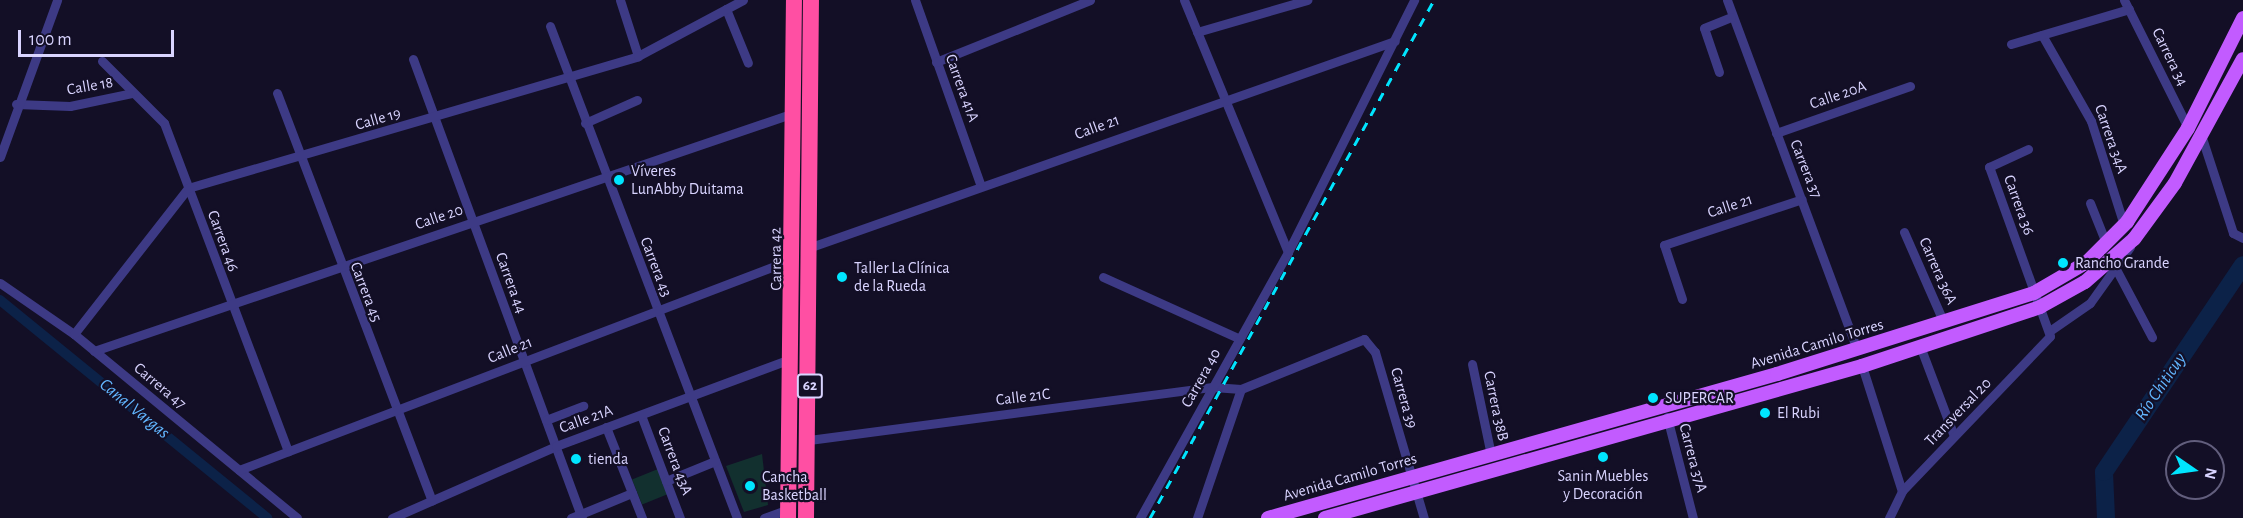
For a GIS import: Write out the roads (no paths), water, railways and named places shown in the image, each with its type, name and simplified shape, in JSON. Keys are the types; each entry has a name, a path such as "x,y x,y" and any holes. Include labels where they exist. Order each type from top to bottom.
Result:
{"highway":[{"name":"Carrera 42","path":"789,514 794,357 794,0"},
{"name":"62","path":"806,518 811,246 811,0"}],"main road":[{"name":"Avenida Camilo Torres","path":"1268,518 1664,406 1944,323 2034,293 2086,262 2124,225 2188,128 2243,18"},
{"name":"Avenida Camilo Torres","path":"1325,518 1862,366 2040,306 2085,282 2134,239 2202,138 2243,58"}],"street":[{"path":"0,157 16,104 57,0"},
{"path":"620,0 638,56"},
{"name":"Calle 19","path":"188,188 432,119 638,56 743,0"},
{"name":"Carrera 41A","path":"915,0 981,186"},
{"path":"936,62 1090,0"},
{"path":"1184,0 1288,252"},
{"path":"1197,32 1307,0"},
{"name":"Carrera 40","path":"1140,518 1288,252 1414,0"},
{"name":"Carrera 37","path":"1727,0 1731,17 1802,198 1857,349"},
{"path":"2011,44 2126,4"},
{"name":"Carrera 34","path":"2126,4 2188,128"},
{"path":"726,9 748,63"},
{"path":"1719,72 1704,28 1731,17"},
{"name":"Carrera 43","path":"550,26 567,78 737,518"},
{"name":"Carrera 34A","path":"2042,35 2091,121 2124,225"},
{"name":"Calle 21","path":"811,246 1224,98 1395,41"},
{"name":"Carrera 44","path":"413,58 432,119 556,446 578,517"},
{"name":"Carrera 46","path":"102,61 164,123 288,451"},
{"name":"Calle 20A","path":"1776,133 1910,86"},
{"name":"Calle 18","path":"16,104 70,106 132,93"},
{"name":"Carrera 45","path":"277,93 340,268 395,412 432,500"},
{"path":"585,123 637,100"},
{"name":"Calle 20","path":"94,351 794,113"},
{"path":"2202,138 2233,233 2243,238"},
{"name":"Carrera 36","path":"2028,149 1989,167 2034,293"},
{"path":"74,334 188,188"},
{"name":"Calle 21","path":"1682,299 1664,250 1667,243 1802,198"},
{"path":"2090,203 2106,243"},
{"name":"Carrera 36A","path":"1904,232 1944,323"},
{"name":"Transversal 20","path":"1889,518 1902,491 2048,342 2051,330 2079,313 2117,271 2134,239"},
{"name":"Calle 21","path":"239,470 395,412 656,309 793,260"},
{"path":"2117,271 2152,337"},
{"path":"1103,277 1239,339"},
{"name":"Carrera 47","path":"0,283 74,334 297,518"},
{"path":"2034,293 2051,330"},
{"name":"Carrera 39","path":"1241,389 1364,339 1372,344 1424,518"},
{"path":"1920,346 1954,436"},
{"name":"Calle 21A","path":"392,518 556,446 794,357"},
{"name":"Carrera 38B","path":"1472,364 1491,455"},
{"path":"1862,366 1902,491"},
{"name":"Calle 21C","path":"808,440 1213,387 1241,389"},
{"path":"1197,518 1241,389"},
{"path":"546,420 583,406"},
{"name":"Carrera 37A","path":"1664,406 1693,518"},
{"name":"Carrera 43A","path":"641,415 680,518"},
{"path":"606,427 642,518"},
{"path":"666,481 715,461"},
{"path":"578,517 632,494"},
{"path":"764,518 789,514"}],"waterway":[{"name":"Río Chiticuy","path":"2106,518 2104,472 2243,265"},
{"name":"Canal Vargas","path":"0,300 267,518"}],"railway":[{"path":"1150,518 1434,0"}],"place":[{"name":"Víveres LunAbby Duitama","path":"619,180"},
{"name":"Rancho Grande","path":"2063,263"},
{"name":"Taller La Clínica de la Rueda","path":"842,277"},
{"name":"SUPERCAR","path":"1653,398"},
{"name":"El Rubi","path":"1765,413"},
{"name":"Sanin Muebles y Decoración","path":"1603,457"},
{"name":"tienda","path":"576,459"},
{"name":"Cancha Basketball","path":"750,486"}]}
